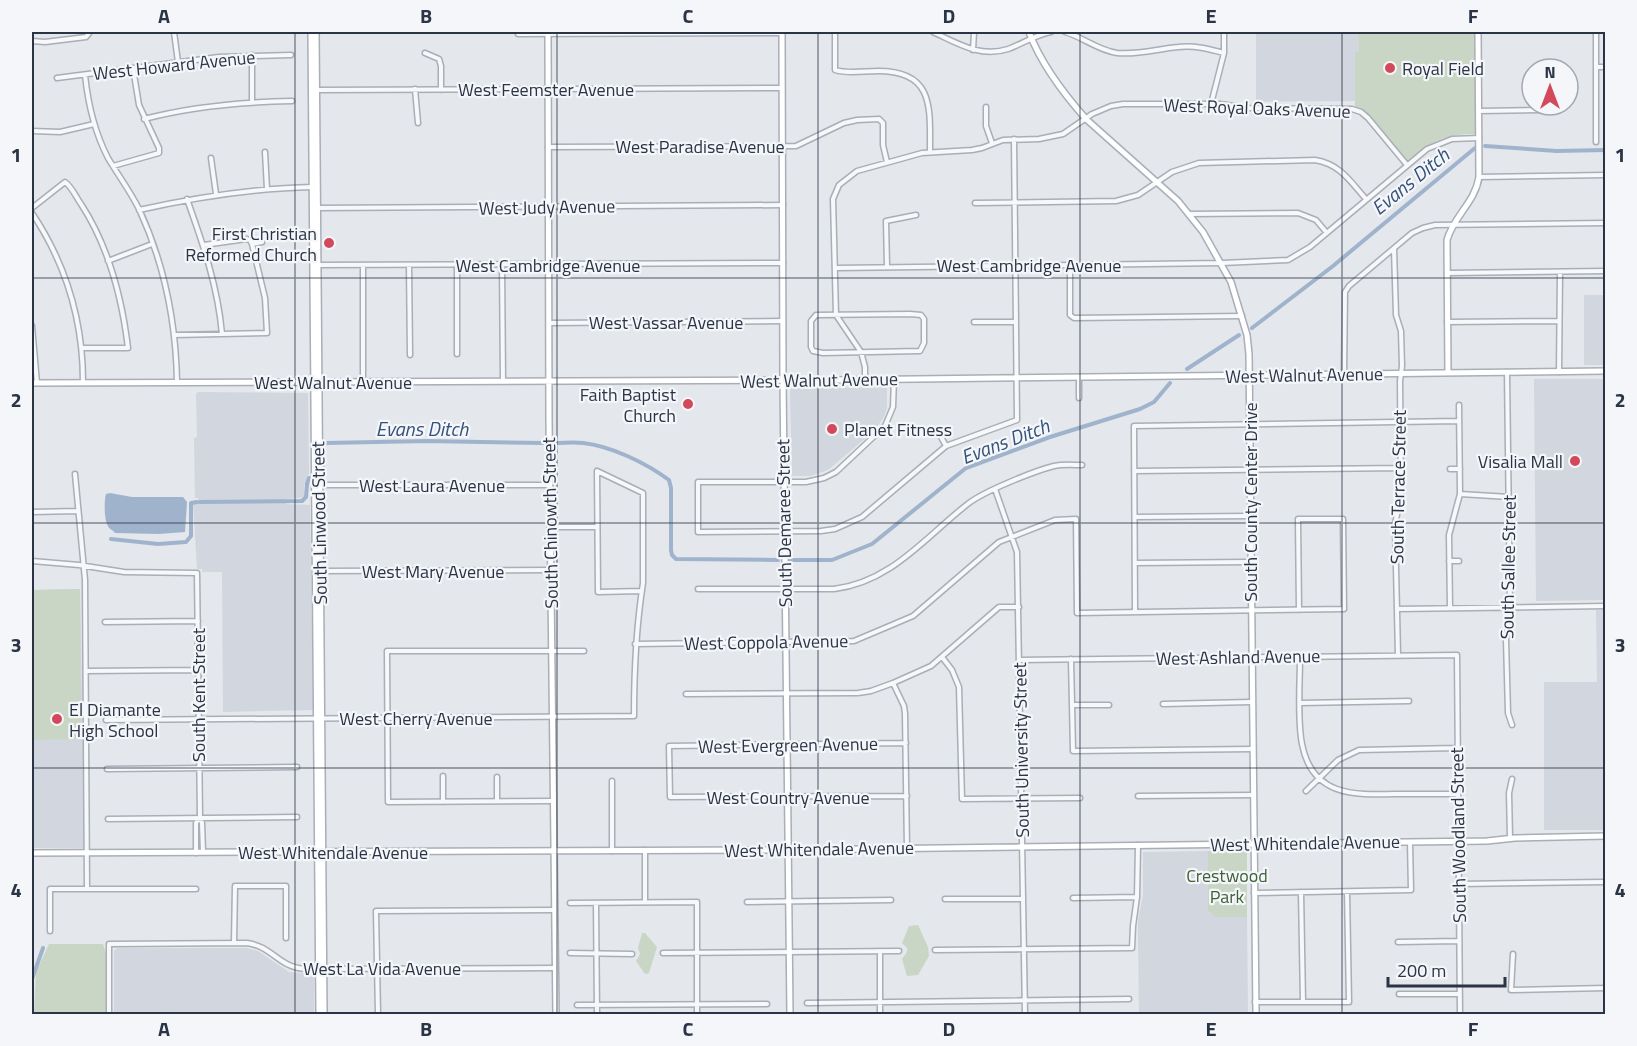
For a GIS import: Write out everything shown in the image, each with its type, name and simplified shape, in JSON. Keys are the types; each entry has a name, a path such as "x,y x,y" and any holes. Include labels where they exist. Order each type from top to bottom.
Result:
{"street":[{"path":"32,41 45,42 86,37 90,32"},
{"path":"174,32 178,62"},
{"name":"South Linwood Street","path":"311,32 319,718 321,969 319,1014"},
{"name":"South Linwood Street","path":"313,90 316,32"},
{"path":"518,34 782,32"},
{"name":"South Demaree Street","path":"782,32 784,531 790,1014"},
{"path":"835,32 835,70 897,72 918,82 928,98 930,108 930,151"},
{"path":"933,32 973,50 999,51 1051,32"},
{"path":"973,50 974,32"},
{"name":"South County Center Drive","path":"1029,32 1058,85 1086,119 1190,213 1232,282 1247,335 1250,424 1251,702 1256,1014"},
{"path":"1065,32 1093,46 1118,53 1143,53 1179,46 1193,46 1224,53"},
{"path":"1210,104 1220,76 1224,53 1224,32"},
{"path":"1448,373 1448,240 1453,225 1472,199 1479,177 1478,32"},
{"path":"1596,32 1596,142"},
{"name":"South Chinowth Street","path":"548,33 549,381 556,1014"},
{"path":"425,53 435,57 440,63 441,90"},
{"path":"252,55 252,102"},
{"name":"West Howard Avenue","path":"57,78 178,62 252,55 291,55"},
{"path":"1596,67 1605,67"},
{"path":"113,166 159,153 159,148 144,120 135,88 133,69"},
{"path":"85,75 94,124 113,166 139,210 153,244 166,288 174,335 177,382"},
{"name":"West Feemster Avenue","path":"313,90 782,88"},
{"path":"415,89 418,123"},
{"path":"144,120 190,108 292,100"},
{"name":"West Royal Oaks Avenue","path":"836,268 833,199 839,184 857,171 930,151 972,150 1014,139 1039,139 1063,134 1100,110 1123,104 1210,104 1249,108 1352,109 1368,118 1407,165"},
{"path":"986,107 986,126 992,143"},
{"path":"1479,111 1520,110"},
{"name":"West Paradise Avenue","path":"548,147 783,146 803,144 852,120 882,120 883,145 887,162"},
{"path":"32,131 60,132 94,124"},
{"name":"West Cambridge Avenue","path":"836,268 1222,263 1288,260 1327,233 1427,149 1459,138 1479,138"},
{"path":"894,379 894,400 891,413 880,432 836,472 825,478 806,482 698,482 698,532 835,529 862,517 946,446 1017,420 1014,139"},
{"path":"265,152 267,189"},
{"path":"211,158 216,194"},
{"path":"975,203 1116,201 1138,195 1172,172 1198,163 1315,160 1325,162 1343,172 1366,200"},
{"path":"1479,177 1605,175"},
{"path":"32,208 62,182 65,182 84,210 108,261 120,298 128,348 82,348"},
{"path":"139,210 216,194 314,187"},
{"path":"187,199 204,245 215,288 222,334"},
{"name":"West Judy Avenue","path":"314,208 783,205"},
{"path":"32,213 50,242 68,284 79,326 83,382"},
{"path":"1190,213 1298,213 1316,220 1327,233"},
{"path":"887,266 886,221 916,215"},
{"path":"1344,374 1343,298 1345,292 1349,286 1412,233 1423,228 1453,225 1605,223"},
{"path":"174,335 267,333 265,298 250,240 204,245"},
{"path":"252,244 262,242"},
{"path":"108,261 153,244"},
{"name":"South Terrace Street","path":"1394,249 1396,315 1401,331 1401,496 1395,524 1398,655"},
{"name":"West Cambridge Avenue","path":"314,265 783,263"},
{"path":"363,265 363,382"},
{"path":"410,265 410,355"},
{"path":"457,265 457,354"},
{"path":"502,265 503,381"},
{"path":"1070,265 1072,317 1242,316"},
{"path":"836,268 834,290 836,315 861,352 865,367 865,380"},
{"path":"1447,273 1605,271"},
{"path":"1559,372 1560,272"},
{"path":"836,315 921,315 924,319 924,343 920,351 813,351 811,345 812,317 836,315"},
{"name":"West Vassar Avenue","path":"549,323 783,321"},
{"path":"1447,322 1559,321"},
{"path":"975,322 1015,322"},
{"path":"32,326 34,383"},
{"name":"West Walnut Avenue","path":"34,383 865,380 1605,371"},
{"name":"South Sallee Street","path":"1508,372 1510,607 1506,643 1508,713 1512,725"},
{"path":"1079,377 1079,398"},
{"path":"1449,608 1449,535 1460,494 1459,405"},
{"path":"1299,610 1298,519 1343,519 1344,609 1299,610 1251,611 1135,612 1134,426 1459,422"},
{"path":"940,435 946,446"},
{"path":"698,589 841,588 886,570 905,559 968,504 995,489 1054,466 1082,465"},
{"path":"1134,471 1401,468"},
{"path":"1450,469 1460,469"},
{"path":"635,644 642,591 643,493 597,471 598,592 642,591"},
{"path":"75,474 84,566 87,889"},
{"name":"West Laura Avenue","path":"317,485 550,485"},
{"name":"South University Street","path":"995,489 1017,552 1025,1014"},
{"path":"1460,494 1509,497"},
{"path":"32,512 78,511"},
{"path":"1135,517 1250,516"},
{"name":"West Coppola Avenue","path":"635,644 854,642 908,618 994,545 1055,520 1076,519 1077,613 1135,612"},
{"path":"551,527 597,527"},
{"path":"32,561 84,566"},
{"path":"1449,561 1459,561"},
{"path":"1135,563 1250,562"},
{"name":"South Kent Street","path":"84,566 123,572 197,573 198,719 200,818 202,823 200,853"},
{"name":"West Mary Avenue","path":"317,572 551,570"},
{"path":"686,694 872,691 931,666 999,606 1019,606"},
{"path":"1397,609 1605,606"},
{"path":"105,622 198,621"},
{"name":"West Cherry Avenue","path":"106,720 634,716 635,644"},
{"path":"553,801 388,802 387,651 584,651"},
{"name":"West Ashland Avenue","path":"1019,660 1456,655"},
{"name":"South Woodland Street","path":"1456,655 1460,1014"},
{"path":"1300,656 1303,750 1319,778 1333,788 1354,795 1457,794"},
{"path":"942,657 952,670 959,687 962,799 1080,798"},
{"path":"1071,659 1073,751 1252,749"},
{"path":"86,672 198,670"},
{"path":"893,683 904,706 907,849"},
{"path":"1300,703 1409,701"},
{"path":"1163,704 1251,702"},
{"path":"1072,705 1109,705"},
{"name":"West Evergreen Avenue","path":"669,797 669,746 906,743"},
{"path":"1306,791 1338,760 1359,750 1457,748"},
{"path":"107,769 297,767"},
{"path":"443,776 443,802"},
{"path":"497,777 497,801"},
{"path":"1510,838 1509,793 1512,779"},
{"path":"612,781 612,851"},
{"path":"1138,796 1252,795"},
{"name":"West Country Avenue","path":"669,797 907,796"},
{"path":"108,819 297,816"},
{"name":"West Whitendale Avenue","path":"32,853 907,849 1487,841 1510,838 1605,836"},
{"path":"1254,893 1411,890 1410,842"},
{"path":"935,950 1132,948 1132,926 1137,897 1138,845"},
{"path":"645,850 645,902"},
{"path":"1459,884 1605,882"},
{"path":"234,943 235,886 286,886 286,938"},
{"path":"50,931 50,889 196,889"},
{"path":"1301,892 1303,1002"},
{"path":"1255,1002 1349,1002 1347,892"},
{"path":"1073,898 1137,897"},
{"path":"945,899 1023,899"},
{"path":"747,902 891,900"},
{"path":"570,903 697,902 697,1014"},
{"path":"596,903 597,1014"},
{"path":"378,1014 376,911 555,910"},
{"path":"1398,942 1459,941"},
{"name":"West La Vida Avenue","path":"109,1014 109,944 247,943 261,946 285,965 293,968 555,968"},
{"path":"880,951 880,1014"},
{"path":"663,953 899,951"},
{"path":"570,953 632,954"},
{"path":"1513,954 1511,990 1605,988"},
{"name":"South Linwood Street","path":"321,969 324,1014"},
{"path":"1399,994 1459,994"},
{"path":"807,1003 1129,999"},
{"path":"577,1005 767,1004"}],"shaded area":[{"path":"1256,32 1358,32 1359,52 1355,53 1355,101 1256,102"},
{"path":"1584,295 1605,295 1605,365 1584,365"},
{"path":"1534,379 1605,379 1605,600 1536,601"},
{"path":"887,387 887,408 884,417 874,431 828,470 810,476 792,476 790,390 792,388"},
{"path":"198,392 308,393 309,473 304,486 304,496 286,499 286,504 310,505 313,710 223,712 222,572 202,572 202,569 197,569 193,503 198,503 198,498 195,498 194,438 197,437 196,394"},
{"name":"El Diamante High School","path":"80,589 85,848 32,848 32,590"},
{"path":"1596,610 1606,610 1605,830 1544,830 1544,682 1597,682"},
{"path":"1208,851 1208,911 1215,917 1247,917 1248,1014 1139,1014 1138,920 1143,895 1143,852"},
{"path":"117,948 246,948 258,951 289,972 311,974 314,978 314,1014 114,1014 114,951"}],"green space":[{"path":"1358,32 1475,32 1475,134 1456,135 1438,140 1407,161 1369,115 1355,107 1355,52 1359,52"},
{"path":"80,589 81,736 79,739 32,740 32,590"},
{"name":"Crestwood Park","path":"1208,851 1247,851 1247,917 1215,917 1208,911"},
{"path":"918,925 928,947 929,956 918,975 907,976 902,959 907,948 902,943 909,926"},
{"path":"642,933 645,933 657,947 649,973 645,974 636,961 640,954 638,948"},
{"path":"49,944 103,944 106,953 106,1014 34,1014 36,972"}],"water":[{"path":"110,493 132,497 183,497 187,502 185,532 115,533 109,527 105,515 105,497"}],"waterway":[{"name":"Evans Ditch","path":"1485,146 1557,151 1606,150"},
{"name":"Evans Ditch","path":"1252,328 1333,266 1475,148"},
{"name":"Evans Ditch","path":"1187,369 1239,335"},
{"name":"Evans Ditch","path":"791,560 832,560 872,544 966,468 1050,437 1140,409 1154,402 1170,383"},
{"name":"Evans Ditch","path":"323,468 323,446 326,443 427,441 544,443"},
{"name":"Evans Ditch","path":"555,443 583,443 605,448 650,467 669,480 671,550 676,559 778,560"},
{"name":"Evans Ditch","path":"200,502 302,501 306,497 309,478"},
{"name":"Evans Ditch","path":"111,539 158,544 186,542 191,536 191,503 197,502"},
{"name":"Evans Ditch","path":"32,979 43,948"}],"place":[{"name":"Royal Field","path":"1390,68"},
{"name":"First Christian Reformed Church","path":"329,243"},
{"name":"Faith Baptist Church","path":"688,404"},
{"name":"Planet Fitness","path":"832,429"},
{"name":"Visalia Mall","path":"1575,461"},
{"name":"El Diamante High School","path":"57,719"}]}
